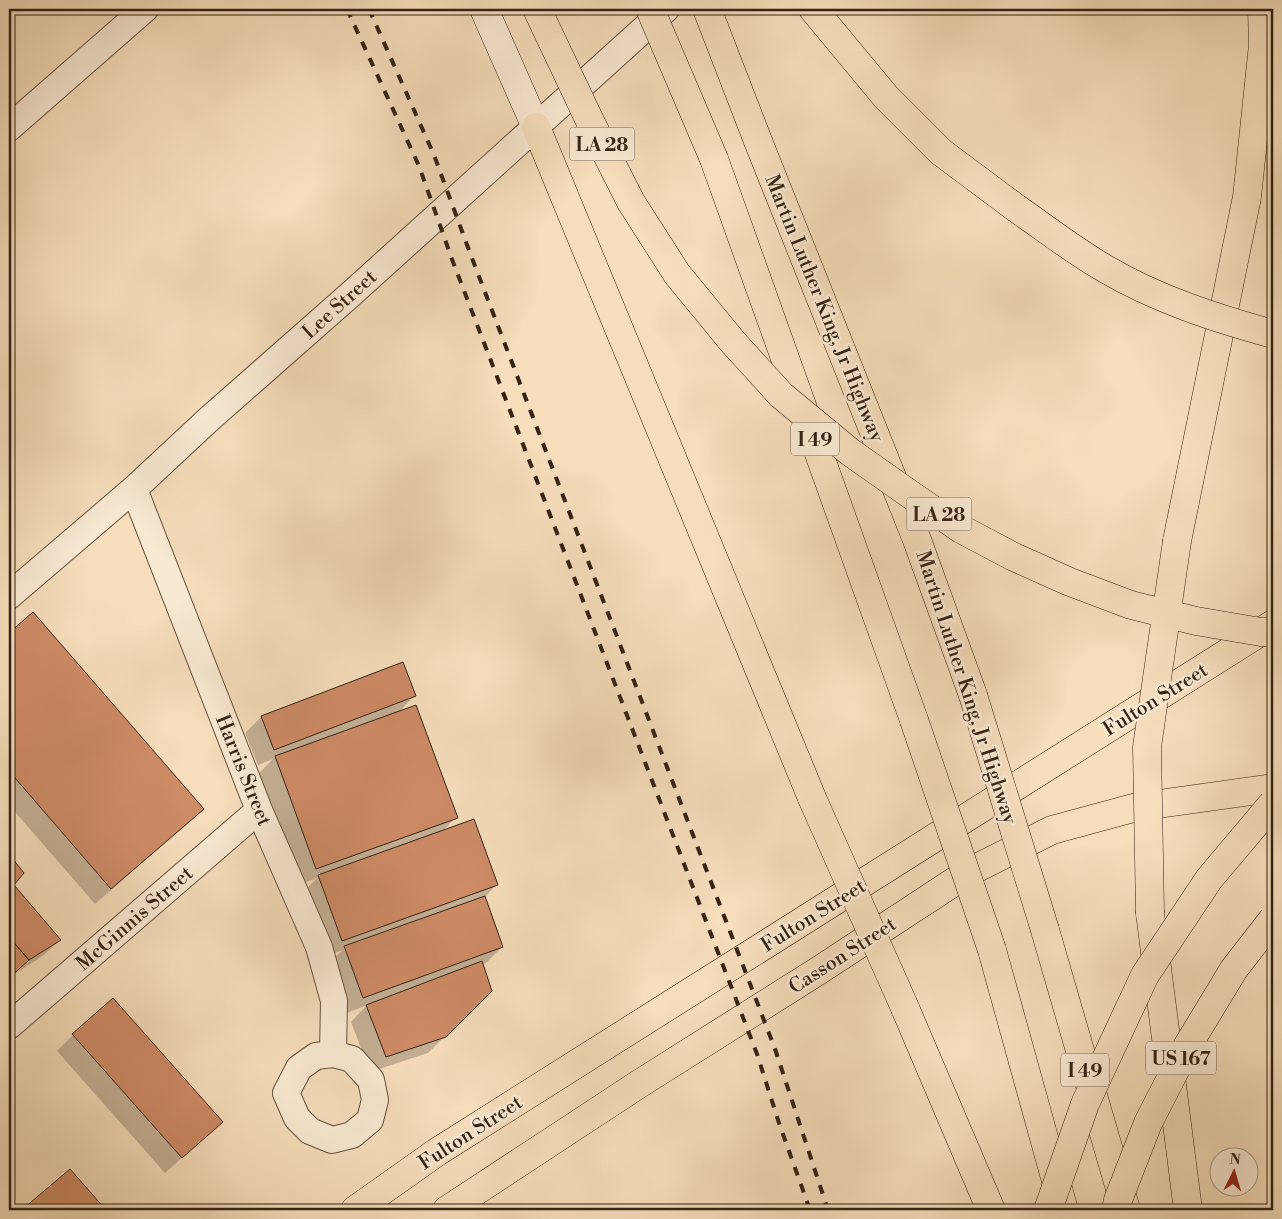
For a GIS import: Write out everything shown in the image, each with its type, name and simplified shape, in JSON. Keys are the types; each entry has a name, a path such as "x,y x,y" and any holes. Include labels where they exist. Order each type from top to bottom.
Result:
{"main road":[{"path":"484,9 536,127 812,798 992,1210"},
{"name":"LA 28","path":"537,9 589,120 631,202 677,274 732,341 781,395 850,452 914,497 961,529 1014,557 1070,582 1132,605 1196,621 1273,632"},
{"name":"I 49","path":"650,9 714,159 914,720 992,950 1064,1210"},
{"name":"Martin Luther King, Jr Highway","path":"707,9 917,540 973,695 1045,930 1126,1210"},
{"path":"813,9 886,97 934,145 1016,208 1104,268 1167,300 1230,322 1273,334"},
{"path":"1188,1210 1150,912 1147,747 1177,541 1247,197 1263,45 1262,9"},
{"name":"Fulton Street","path":"355,1210 437,1152 1273,624"},
{"name":"Casson Street","path":"447,1210 638,1084 977,868 1052,830 1137,808 1273,788"},
{"path":"1048,1210 1085,1104 1146,975 1209,879 1273,803"},
{"name":"US 167","path":"1116,1210 1118,1200 1148,1124 1188,1045 1234,969 1273,919"}],"street":[{"path":"12,120 145,9"},
{"name":"Lee Street","path":"9,596 134,489 208,420 351,294 666,9"},
{"name":"Harris Street","path":"134,489 260,810 319,947 334,1001 333,1054"},
{"name":"McGinnis Street","path":"9,1026 260,810"}],"building":[{"path":"33,612 204,809 111,889 9,771 9,633"},
{"path":"403,662 416,696 274,750 261,716"},
{"path":"416,705 458,818 316,869 275,756"},
{"path":"474,819 498,885 342,941 318,875"},
{"path":"9,854 24,873 14,885 61,940 29,960 9,937"},
{"path":"485,896 503,947 363,998 344,946"},
{"path":"9,937 29,960 9,978"},
{"path":"482,961 492,991 446,1037 386,1057 366,1005"},
{"path":"113,998 223,1122 182,1158 72,1034"},
{"path":"70,1169 106,1210 26,1210 24,1208"}],"railway":[{"path":"347,9 419,166 453,262 757,1054 810,1210"},
{"path":"369,9 434,155 775,1049 828,1210"}]}
